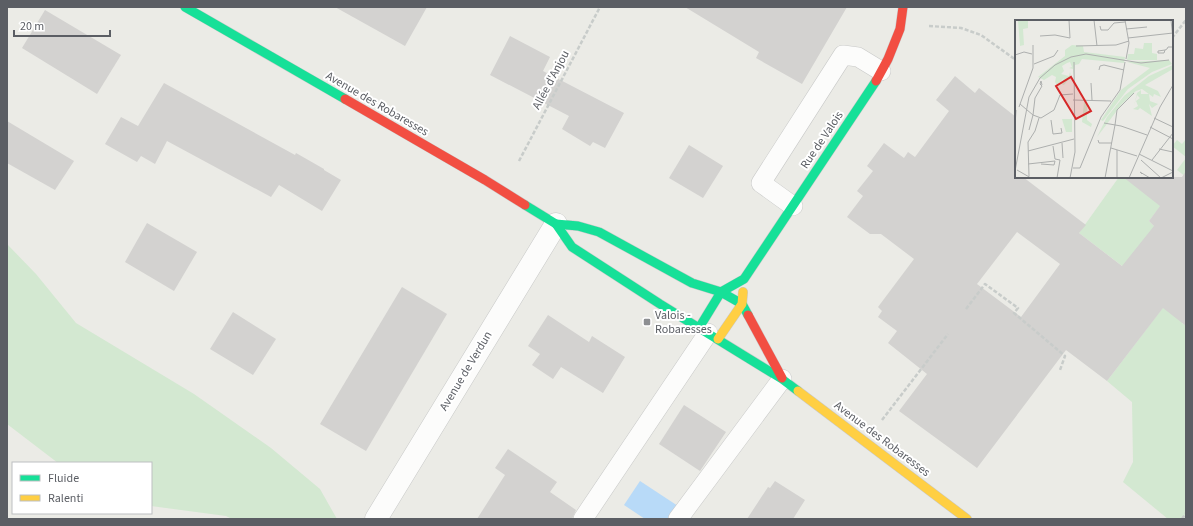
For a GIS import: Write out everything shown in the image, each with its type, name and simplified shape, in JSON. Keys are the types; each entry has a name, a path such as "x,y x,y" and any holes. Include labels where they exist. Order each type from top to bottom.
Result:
{"street":[{"name":"Rue de Valois","path":"744,279 872,87 888,59 900,29 903,7"},
{"name":"Avenue des Robaresses","path":"189,8 478,176 556,224 572,248 782,379 967,519"},
{"name":"Avenue des Robaresses","path":"556,224 571,224 599,232 692,283 722,292 742,304 782,379"},
{"name":"Avenue de Verdun","path":"376,519 556,224"},
{"path":"709,334 722,292 744,279"},
{"path":"709,334 742,304 744,279"}],"lane":[{"path":"793,206 761,183 843,55 858,57 881,71"},
{"path":"583,519 709,334"},
{"path":"678,519 782,379"}],"path":[{"name":"Allée d'Anjou","path":"519,161 600,7"},
{"path":"1173,37 1186,20"},
{"path":"901,21 933,27 961,28 981,35 1015,59"},
{"path":"966,309 985,284 1018,308 1014,313 1065,356 1060,370"},
{"path":"865,441 948,334"},
{"path":"1182,519 1186,513"}],"green space":[{"path":"1186,139 1186,157 1173,147 1177,140 1182,144"},
{"path":"1186,158 1186,177 1177,170"},
{"path":"1118,178 1162,178 1162,204 1149,221 1154,226 1186,318 1182,323 1186,326 1186,519 1168,519 1123,482 1133,462 1132,402 1107,381 1168,301 1079,233"},
{"path":"7,244 36,274 76,323 194,394 271,448 320,489 337,519 232,519 226,516 152,506 152,462 57,462 7,424"}],"water":[{"path":"640,481 678,506 670,519 645,519 624,505"}],"building":[{"path":"335,7 427,7 405,46"},
{"path":"685,7 847,7 802,84 756,58 759,52"},
{"path":"45,10 121,55 97,94 22,48"},
{"path":"510,36 550,57 543,71 624,113 605,148 593,142 590,146 562,129 569,116 490,75"},
{"path":"955,76 975,93 979,88 1015,116 1015,178 1024,178 1086,225 1079,233 1122,266 1154,226 1149,221 1160,206 1124,178 1182,177 1186,171 1186,326 1163,308 1107,381 1066,350 977,468 899,411 927,374 888,343 897,331 878,317 882,311 878,307 914,259 881,234 870,234 847,217 863,196 857,191 873,171 867,166 884,143 904,158 908,152 915,157 949,111 936,100","holes":["1017,232 1060,264 1021,317 977,284"]},
{"path":"164,83 295,155 296,153 341,180 322,211 279,185 271,197 167,141 155,164 141,156 137,162 105,144 121,117 138,126"},
{"path":"7,121 74,161 55,190 7,163"},
{"path":"689,145 723,166 703,198 669,178"},
{"path":"147,223 197,252 174,291 125,262"},
{"path":"402,287 447,314 366,451 320,424"},
{"path":"233,312 276,339 253,375 210,349"},
{"path":"548,315 589,342 592,336 625,357 603,393 561,367 553,379 532,365 540,354 528,346"},
{"path":"684,405 726,432 700,471 659,444"},
{"path":"508,449 557,482 550,492 576,510 572,519 477,519 505,475 495,468"},
{"path":"775,481 805,500 793,519 747,519 768,487 770,488"}],"traffic: fast":[{"path":"185,7 345,99"},
{"path":"699,328 721,292 744,279 876,81"},
{"path":"525,205 556,224 572,247 660,304 782,379 798,391"},
{"path":"556,224 578,226 599,232 692,283 721,292 742,304 748,315"}],"traffic: slow":[{"path":"718,339 742,304 743,292"},
{"path":"798,391 967,519"}],"traffic: jam":[{"path":"876,81 888,59 900,29 903,7"},
{"path":"345,99 485,180 525,205"},
{"path":"748,315 782,378"}],"place":[{"name":"Valois - Robaresses","path":"647,322"}]}
